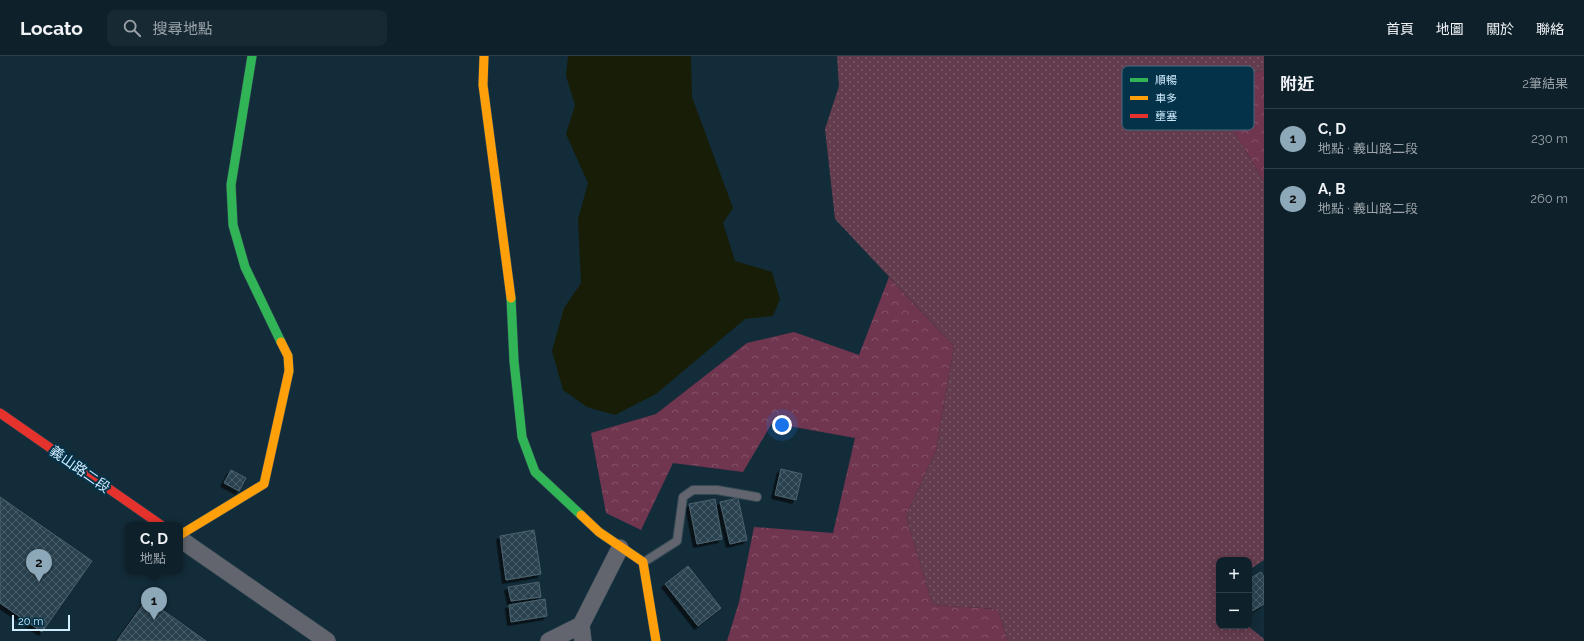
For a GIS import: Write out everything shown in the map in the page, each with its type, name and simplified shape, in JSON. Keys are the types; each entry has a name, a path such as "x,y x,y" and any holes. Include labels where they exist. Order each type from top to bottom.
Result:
{"street":[{"path":"183,533 264,484 289,371 288,356 245,267 233,225 231,184 252,56"},
{"path":"484,56 483,84 512,306 514,360 522,437 535,472 599,532 620,548 643,562 656,641"},
{"name":"義山路二段","path":"0,413 157,522"},
{"path":"183,540 327,641"},
{"path":"549,641 582,633 620,548"}],"lane":[{"path":"643,562 677,541 683,497 693,490 717,490 757,498"}],"shaded area":[{"path":"568,56 691,56 692,97 733,208 723,223 735,261 772,272 780,299 773,316 745,319 656,394 615,415 587,407 563,390 552,351 564,308 581,283 578,219 588,183 566,134 575,105 566,76"},
{"path":"837,56 1264,56 1264,70 1254,73 1254,66 1122,66 1122,130 1233,130 1264,182 1264,560 1252,568 1252,557 1216,557 1216,629 1252,629 1264,639 1264,641 1008,641 998,609 933,605 906,516 936,451 954,346 835,219 825,129 839,86"}],"green space":[{"path":"1264,70 1264,182 1233,130 1254,130 1254,73"},
{"path":"889,277 954,346 936,451 906,516 933,605 998,609 1008,641 727,641 739,602 754,527 833,533 855,438 772,423 743,472 673,463 641,530 606,513 591,433 656,414 747,343 794,332 859,355"}],"building":[{"path":"781,469 802,474 796,500 775,495"},
{"path":"231,470 246,478 239,491 224,483"},
{"path":"0,497 92,561 42,632 0,603"},
{"path":"738,498 747,540 730,544 720,502"},
{"path":"715,499 722,539 697,544 689,504"},
{"path":"534,530 541,574 506,580 500,536"},
{"path":"688,566 721,608 698,626 665,584"},
{"path":"1261,572 1264,577 1264,604 1252,611 1252,593 1252,577"},
{"path":"539,582 541,597 511,601 508,587"},
{"path":"147,599 206,641 117,641"},
{"path":"545,599 547,616 511,622 509,605"}],"traffic: fast":[{"path":"252,56 231,185 233,225 245,267 281,342"},
{"path":"511,298 514,361 522,437 535,472 581,515"}],"traffic: slow":[{"path":"484,56 483,85 511,298"},
{"path":"183,533 264,484 289,371 288,356 281,342"},
{"path":"581,515 599,532 643,562 656,641"}],"traffic: jam":[{"path":"0,413 157,522"}],"place":[{"name":"A, B","path":"39,582"},
{"name":"C, D","path":"154,620"}]}
